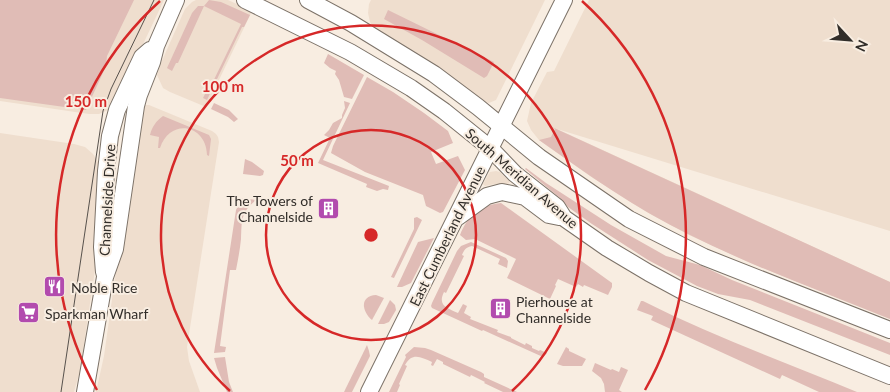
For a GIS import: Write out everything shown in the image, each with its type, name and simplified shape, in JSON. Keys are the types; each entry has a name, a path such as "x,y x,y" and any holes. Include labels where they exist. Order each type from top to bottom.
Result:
{"main road":[{"name":"Channelside Drive","path":"86,392 105,276 115,249 135,112 156,46 176,0"},
{"name":"South Meridian Avenue","path":"245,0 350,52 394,78 444,112 490,148 515,174 557,207 564,218 607,248 686,293 890,376"},
{"name":"South Meridian Avenue","path":"308,0 351,23 434,74 538,157 629,219 704,257 890,330"},
{"name":"East Cumberland Avenue","path":"369,392 500,125 564,0"},
{"name":"Channelside Drive","path":"105,276 102,247 110,136 117,110 142,57 156,46"},
{"path":"110,136 115,143 120,162 116,198 119,226"},
{"path":"454,220 487,196 502,192 525,198 548,215 564,218"}],"shaded area":[{"path":"0,0 164,0 117,99 108,110 99,114 89,114 0,101"},
{"path":"0,0 134,0 107,56 106,66 86,110 0,98"},
{"path":"196,0 228,0 252,11 206,107 163,88 157,75 185,9"},
{"path":"209,0 221,2 250,15 244,27 242,27 207,100 203,98 206,92 208,92 241,24 204,6"},
{"path":"371,0 545,0 496,100 489,103 483,102 374,28 368,13"},
{"path":"589,0 890,0 890,231 557,129 890,282 890,319 753,264 689,235 645,211 590,176 539,140 527,121 531,103 547,72 554,71"},
{"path":"198,6 204,6 178,63 176,63 172,71 167,68 192,13"},
{"path":"388,10 494,62 487,76 484,78 384,19"},
{"path":"328,54 364,75 352,99 344,97 339,80 335,74 336,71 324,63"},
{"path":"367,77 393,92 448,131 453,143 431,152 436,164 458,156 465,170 443,212 440,213 426,206 423,195 365,172 331,153"},
{"path":"344,101 350,103 323,160 389,186 388,190 377,191 366,187 367,184 318,163 330,138 324,135 333,123 342,118 345,108"},
{"path":"214,103 229,110 238,119 234,122 211,109"},
{"path":"145,105 212,131 218,137 219,142 187,347 189,361 200,392 96,392 104,356 138,115 142,106"},
{"path":"163,116 209,135 211,139 209,156 201,137 194,131 187,129 171,132 165,138 160,148 158,148 159,137 150,135 155,124"},
{"path":"552,127 890,282 890,319 739,258 650,214 539,140 551,137 555,129"},
{"name":"Sparkman Wharf","path":"0,133 85,147 93,154 100,168 98,250 80,371 74,392 0,392"},
{"path":"245,159 264,171 263,175 243,174"},
{"path":"526,168 611,225 666,256 700,265 732,280 890,343 890,355 750,300 718,294 697,286 648,260 592,224 568,207"},
{"path":"490,172 500,172 510,182 508,184 485,186 483,184"},
{"path":"242,198 256,200 244,213 236,270 230,270 220,346 226,347 225,352 214,353 236,210"},
{"path":"501,203 612,283 608,295 584,285 583,287 578,284 576,287 558,279 550,299 507,278 516,259 475,239 466,240 460,235 467,222 476,212 487,206"},
{"path":"417,217 422,220 394,278 391,277 414,229 414,218"},
{"path":"434,238 411,283 397,287 418,242"},
{"path":"471,242 506,258 508,261 507,268 498,264 500,259 472,246 468,247 462,255 464,256 446,293 444,292 442,297 443,303 447,308 458,313 463,304 467,306 464,313 471,317 470,319 498,330 497,332 525,345 526,343 532,346 532,348 547,353 543,357 432,308 432,303 457,251 461,246"},
{"path":"376,295 384,298 372,320 366,313 364,305 367,298"},
{"path":"390,300 395,305 396,310 389,322 378,324"},
{"path":"641,301 722,337 857,392 819,392 782,375 780,379 651,320 653,316 637,310"},
{"path":"367,345 370,356 352,392 344,392"},
{"path":"414,347 431,350 481,372 484,374 484,377 517,392 503,392 471,375 470,377 443,364 443,362 437,359 433,366 431,365 432,362 414,357 405,365 407,366 397,392 389,392 406,357 405,355"},
{"path":"566,347 569,351 586,359 582,366 563,366 557,364"},
{"path":"225,357 229,382 233,392 227,392 214,358"},
{"path":"595,363 619,372 621,367 628,370 619,390 622,392 605,392 601,378 592,371"}],"tram line":[{"path":"61,392 103,111 111,89 154,0"}],"place":[{"name":"The Towers of Channelside","path":"329,208"},
{"name":"Noble Rice","path":"55,287"},
{"name":"Pierhouse at Channelside","path":"500,309"},
{"name":"Sparkman Wharf","path":"29,313"}]}
